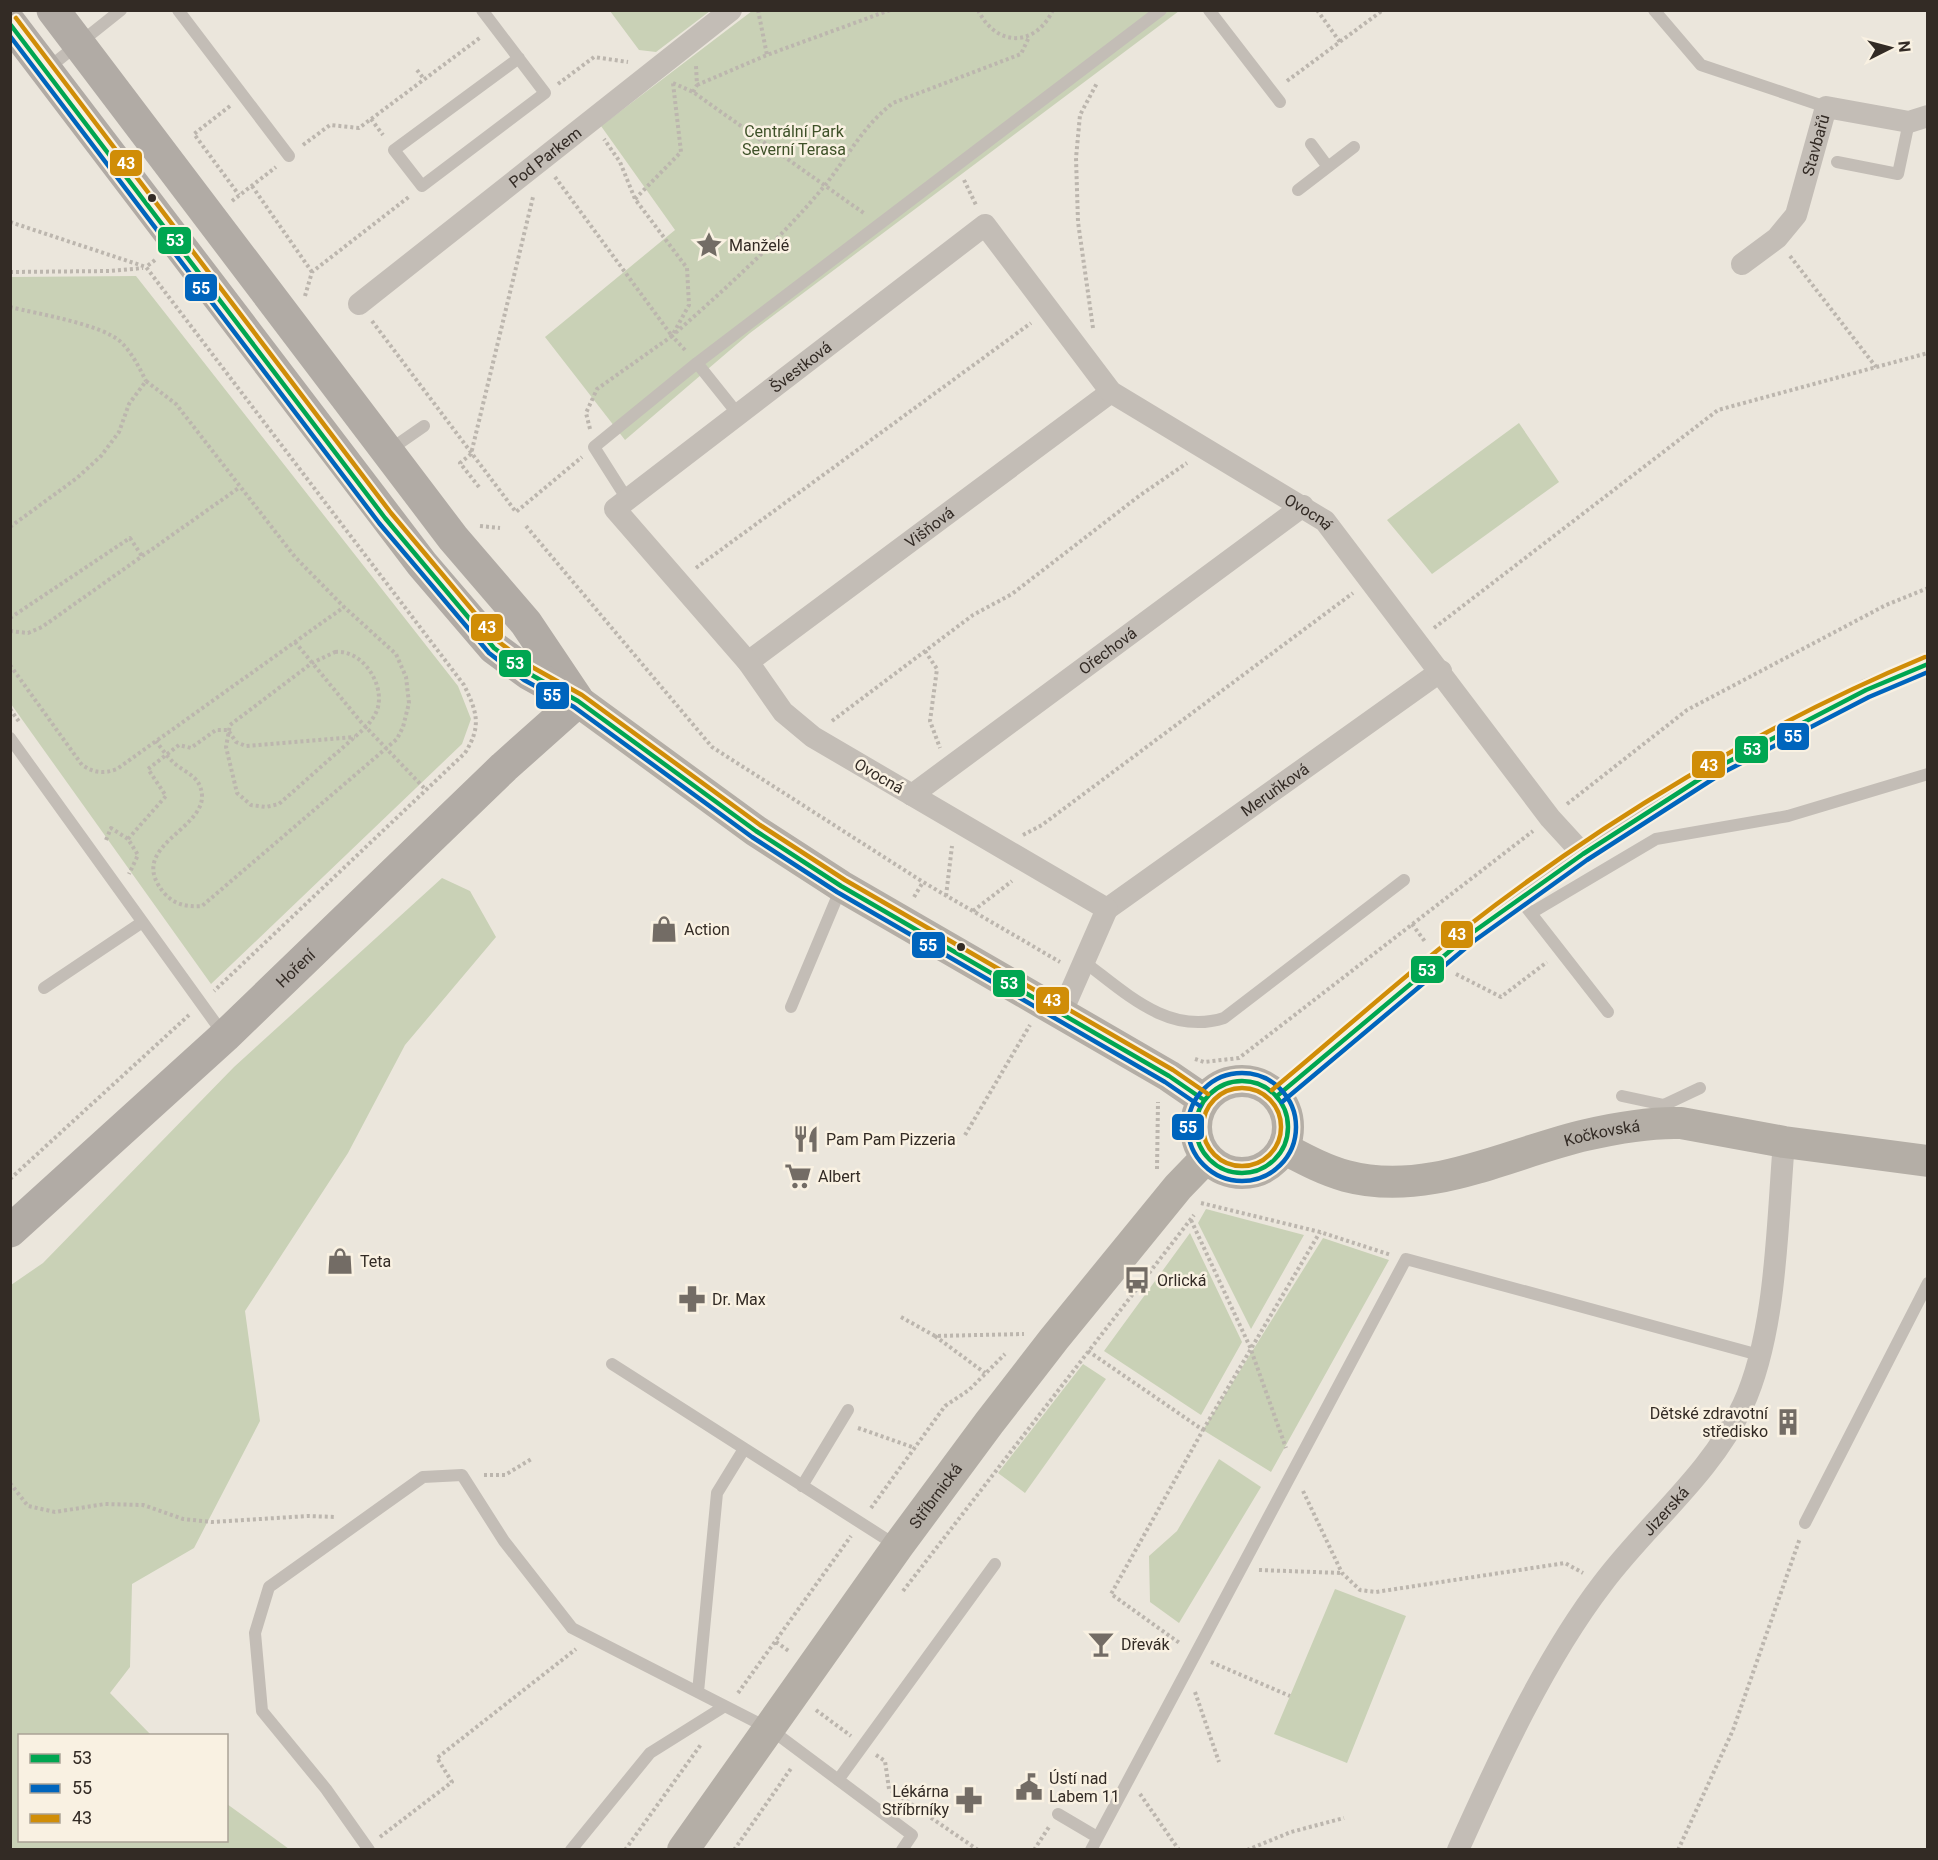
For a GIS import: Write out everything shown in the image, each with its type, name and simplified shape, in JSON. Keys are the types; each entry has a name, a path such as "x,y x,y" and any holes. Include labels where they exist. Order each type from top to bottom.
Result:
{"main road":[{"path":"53,10 453,538 526,623 578,701"},
{"path":"10,23 393,527 487,640 528,674 578,701"},
{"name":"Hoření","path":"10,1231 225,1036 504,767 578,701"}],"street":[{"name":"Pod Parkem","path":"359,304 732,10"},
{"name":"Stavbařů","path":"1742,264 1777,238 1796,215 1826,107 1918,119"},
{"name":"Ovocná","path":"985,225 1111,393 1325,520 1550,818 1583,854"},
{"name":"Švestková","path":"621,504 985,225"},
{"name":"Višňová","path":"748,662 1111,393"},
{"name":"Ovocná","path":"621,504 678,581 748,662 783,712 813,737 1107,909"},
{"name":"Ořechová","path":"912,795 1303,506"},
{"path":"1277,1096 1438,960 1525,906 1583,854 1720,766 1866,690 1928,664"},
{"name":"Meruňková","path":"1107,909 1441,671"},
{"path":"578,701 756,831 841,886 1169,1076 1204,1100"},
{"path":"1052,1009 1080,966 1107,909"},
{"path":"1243,1080 1257,1083 1277,1096 1286,1112 1288,1125 1283,1148 1269,1165 1248,1173 1224,1170 1206,1158 1196,1134 1196,1121 1204,1100 1215,1089 1228,1082 1243,1080"},
{"name":"Kočkovská","path":"1283,1148 1314,1164 1347,1176 1382,1180 1417,1180 1457,1173 1664,1113 1681,1122 1784,1142 1928,1161"},
{"name":"Jizerská","path":"1458,1850 1494,1769 1542,1680 1602,1583 1712,1456 1743,1405 1759,1355 1771,1286 1784,1142"},
{"name":"Stříbrnická","path":"683,1850 898,1546 1054,1339 1206,1158"}],"lane":[{"path":"46,70 121,10"},
{"path":"178,10 289,156"},
{"path":"482,10 494,27 519,58 545,93 422,186 394,150 519,58"},
{"path":"621,504 594,447 697,363 1161,10"},
{"path":"1209,10 1276,97"},
{"path":"1654,10 1701,65 1826,107"},
{"path":"1837,162 1898,174 1918,119"},
{"path":"1311,144 1328,167"},
{"path":"1298,190 1354,147"},
{"path":"697,363 737,413"},
{"path":"387,452 424,426"},
{"path":"10,738 141,923 225,1036"},
{"path":"1608,1012 1525,906 1656,839 1788,816 1928,774"},
{"path":"1080,966 1142,1004 1175,1021 1212,1022 1224,1018 1404,880"},
{"path":"790,1007 841,886"},
{"path":"44,988 141,923"},
{"path":"1622,1096 1664,1113 1700,1088"},
{"path":"1091,1850 1406,1260 1759,1355"},
{"path":"1805,1523 1928,1283"},
{"path":"612,1364 898,1546"},
{"path":"802,1486 848,1410"},
{"path":"698,1692 717,1493 744,1449"},
{"path":"368,1848 326,1790 262,1711 255,1633 269,1587 423,1477 462,1475 504,1541 572,1628 770,1729 912,1835 902,1850"},
{"path":"838,1779 995,1564"},
{"path":"571,1850 650,1753 725,1706"},
{"path":"1058,1814 1097,1837"}],"path":[{"path":"758,10 767,55"},
{"path":"693,92 696,85 767,55 890,10"},
{"path":"978,10 985,24 997,34 1012,39 1029,37 1046,25 1053,10"},
{"path":"1317,10 1340,42"},
{"path":"1276,97 1340,42 1383,10"},
{"path":"210,218 330,125 359,128 494,27"},
{"path":"359,304 516,512 594,447 586,414 597,389 672,336 730,285 825,185 874,117 893,103 1021,54 1029,37"},
{"path":"1094,336 1078,222 1076,158 1080,116 1102,73 1100,56"},
{"path":"545,93 594,57"},
{"path":"417,70 424,79"},
{"path":"635,199 681,152 673,83 693,92 879,225"},
{"path":"239,195 194,134 243,96"},
{"path":"591,120 620,162 635,199 687,268 689,305 672,336"},
{"path":"542,158 672,336 697,363"},
{"path":"479,487 460,463 471,454 542,158"},
{"path":"957,165 985,225"},
{"path":"252,186 312,272 391,213 422,186"},
{"path":"10,222 146,267 464,685 476,715 475,737 465,753 201,1004 10,1179"},
{"path":"1777,238 1876,367"},
{"path":"10,272 110,272 146,267 178,243"},
{"path":"10,307 103,331 119,340 130,353 146,381 176,404 295,557 344,607 396,654 406,677 409,703 407,715 397,739 209,901 193,907 183,905 166,895 156,876 155,864 163,844 197,813 202,797 196,778 166,754 156,741"},
{"path":"678,581 1049,310"},
{"path":"1417,641 1718,410 1928,353"},
{"path":"10,527 77,478 100,456 119,432 129,404 146,381"},
{"path":"813,737 973,615 1012,594 1139,496 1208,449"},
{"path":"11,632 36,631 240,487"},
{"path":"526,526 712,747 972,912 1080,966"},
{"path":"10,618 130,538 142,556"},
{"path":"1021,837 1042,825 1371,580"},
{"path":"10,665 82,765 89,770 108,772 117,769 344,607"},
{"path":"295,642 366,727 426,790"},
{"path":"341,651 361,660 375,681 379,696 377,711 366,727 279,804 258,807 245,802 237,793 227,757 228,730 233,720 312,663 341,651"},
{"path":"925,651 937,669 930,721 947,768"},
{"path":"128,839 166,796 148,769 179,745 191,748 216,730 228,730"},
{"path":"228,730 236,742 246,746 355,737"},
{"path":"946,896 956,821"},
{"path":"972,912 1012,880"},
{"path":"910,902 923,882"},
{"path":"1412,924 1438,960 1462,980 1501,997 1560,951"},
{"path":"965,1135 1052,1009"},
{"path":"1169,1076 1158,1100 1158,1169 1177,1190 1250,1347 1293,1470 1342,1573 1360,1590 1376,1592 1565,1563 1602,1583"},
{"path":"1177,1190 1406,1260"},
{"path":"902,1592 1191,1220"},
{"path":"1164,1631 1111,1594 1250,1347 1320,1232"},
{"path":"902,1317 935,1336 986,1373"},
{"path":"1017,1342 1032,1328"},
{"path":"935,1336 1024,1334"},
{"path":"874,1503 945,1406 969,1390 1009,1350"},
{"path":"1088,1351 1203,1430"},
{"path":"840,1422 915,1448"},
{"path":"505,1475 533,1458"},
{"path":"10,1483 28,1506 55,1512 105,1504 143,1505 183,1519 212,1522 308,1516 366,1518"},
{"path":"1678,1850 1733,1730 1805,1523"},
{"path":"736,1696 848,1541"},
{"path":"1240,1569 1342,1573"},
{"path":"368,1848 452,1782 436,1758 591,1638"},
{"path":"1195,1655 1290,1696"},
{"path":"1187,1669 1219,1762"},
{"path":"734,1850 802,1753 812,1708 819,1700"},
{"path":"812,1708 885,1761 889,1789 978,1850"},
{"path":"625,1850 708,1734"},
{"path":"1129,1778 1179,1850"},
{"path":"1034,1850 1058,1814"},
{"path":"1248,1850 1291,1832 1344,1818"}],"green space":[{"path":"610,11 710,11 656,52 639,50"},
{"name":"Centrální Park Severní Terasa","path":"752,11 1179,11 750,333 625,440 545,337 675,230 601,126"},
{"path":"136,276 458,686 471,719 462,744 211,984 11,704 11,277"},
{"path":"1519,423 1559,482 1432,574 1387,520"},
{"path":"442,878 470,891 496,937 405,1045 348,1153 245,1311 260,1421 194,1548 132,1584 130,1667 110,1693 150,1734 18,1734 18,1842 228,1842 228,1805 289,1849 11,1849 11,1285 43,1263 234,1067"},
{"path":"1206,1209 1304,1235 1251,1329 1198,1223"},
{"path":"1190,1233 1242,1342 1201,1415 1104,1351"},
{"path":"1323,1238 1389,1260 1271,1472 1203,1430"},
{"path":"1083,1364 1106,1379 1025,1493 998,1473"},
{"path":"1219,1459 1261,1487 1179,1623 1150,1602 1149,1556 1177,1531"},
{"path":"1335,1589 1406,1616 1347,1763 1274,1734"}],"transit line":[{"name":"43","path":"16,18 391,513 499,642 532,667 582,695 760,825 845,880 1173,1070 1208,1094"},
{"name":"53","path":"10,24 385,518 494,648 528,673 578,701 756,831 841,886 1169,1076 1204,1100"},
{"name":"55","path":"10,36 379,523 489,653 524,680 574,707 752,837 837,892 1165,1082 1200,1106"},
{"name":"43","path":"1272,1090 1464,929 1571,851 1686,778 1745,744 1804,713 1925,657"},
{"name":"53","path":"1277,1096 1469,935 1583,854 1720,766 1866,690 1928,664"},
{"name":"55","path":"1282,1102 1474,941 1587,860 1724,772 1869,697 1928,672"},
{"name":"55","path":"1242,1073 1263,1077 1280,1089 1292,1106 1296,1127 1292,1148 1280,1165 1263,1177 1242,1181 1221,1177 1204,1165 1192,1148 1188,1127 1192,1106 1204,1089 1221,1077 1242,1073"},
{"name":"53","path":"1242,1081 1260,1084 1275,1094 1285,1109 1288,1127 1285,1145 1275,1160 1260,1170 1242,1173 1224,1170 1209,1160 1199,1145 1196,1127 1199,1109 1209,1094 1224,1084 1242,1081"},
{"name":"43","path":"1242,1088 1257,1091 1274,1105 1281,1127 1278,1142 1264,1159 1242,1166 1227,1163 1210,1149 1203,1127 1206,1112 1220,1095 1242,1088"}],"place":[{"name":"Manželé","path":"709,245"},
{"name":"Action","path":"664,929"},
{"name":"Pam Pam Pizzeria","path":"806,1139"},
{"name":"Albert","path":"798,1176"},
{"name":"Teta","path":"340,1261"},
{"name":"Orlická","path":"1137,1280"},
{"name":"Dr. Max","path":"692,1299"},
{"name":"Dětské zdravotní středisko","path":"1788,1422"},
{"name":"Dřevák","path":"1101,1644"},
{"name":"Ústí nad Labem 11","path":"1029,1787"},
{"name":"Lékárna Stříbrníky","path":"969,1800"}]}
